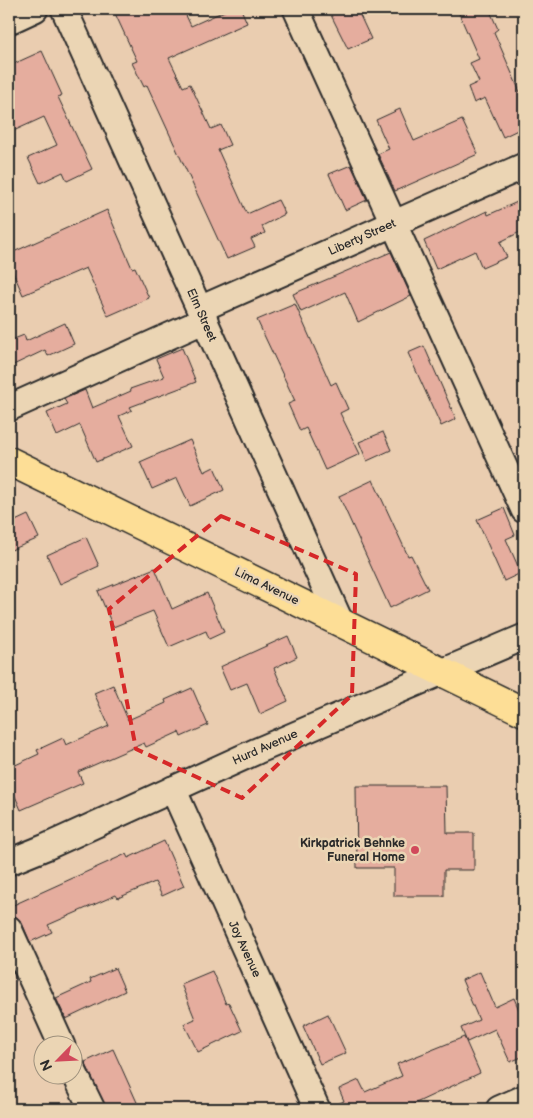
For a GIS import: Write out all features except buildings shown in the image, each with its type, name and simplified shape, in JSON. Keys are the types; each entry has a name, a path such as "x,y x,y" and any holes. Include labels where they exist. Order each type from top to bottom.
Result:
{"main road":[{"name":"Lima Avenue","path":"9,461 524,712"}],"street":[{"path":"9,21 35,9"},
{"name":"Elm Street","path":"64,9 340,621"},
{"path":"296,9 524,510"},
{"name":"Liberty Street","path":"9,408 394,223 524,166"},
{"name":"Hurd Avenue","path":"9,862 442,671 524,637"},
{"name":"Joy Avenue","path":"173,789 317,1109"},
{"path":"9,929 57,1036"},
{"path":"81,1086 92,1109"},
{"path":"499,1109 524,1098"}],"highlighted area":[{"path":"221,516 356,574 352,695 242,798 136,749 109,609"}],"place":[{"name":"Kirkpatrick Behnke Funeral Home","path":"415,850"}]}
